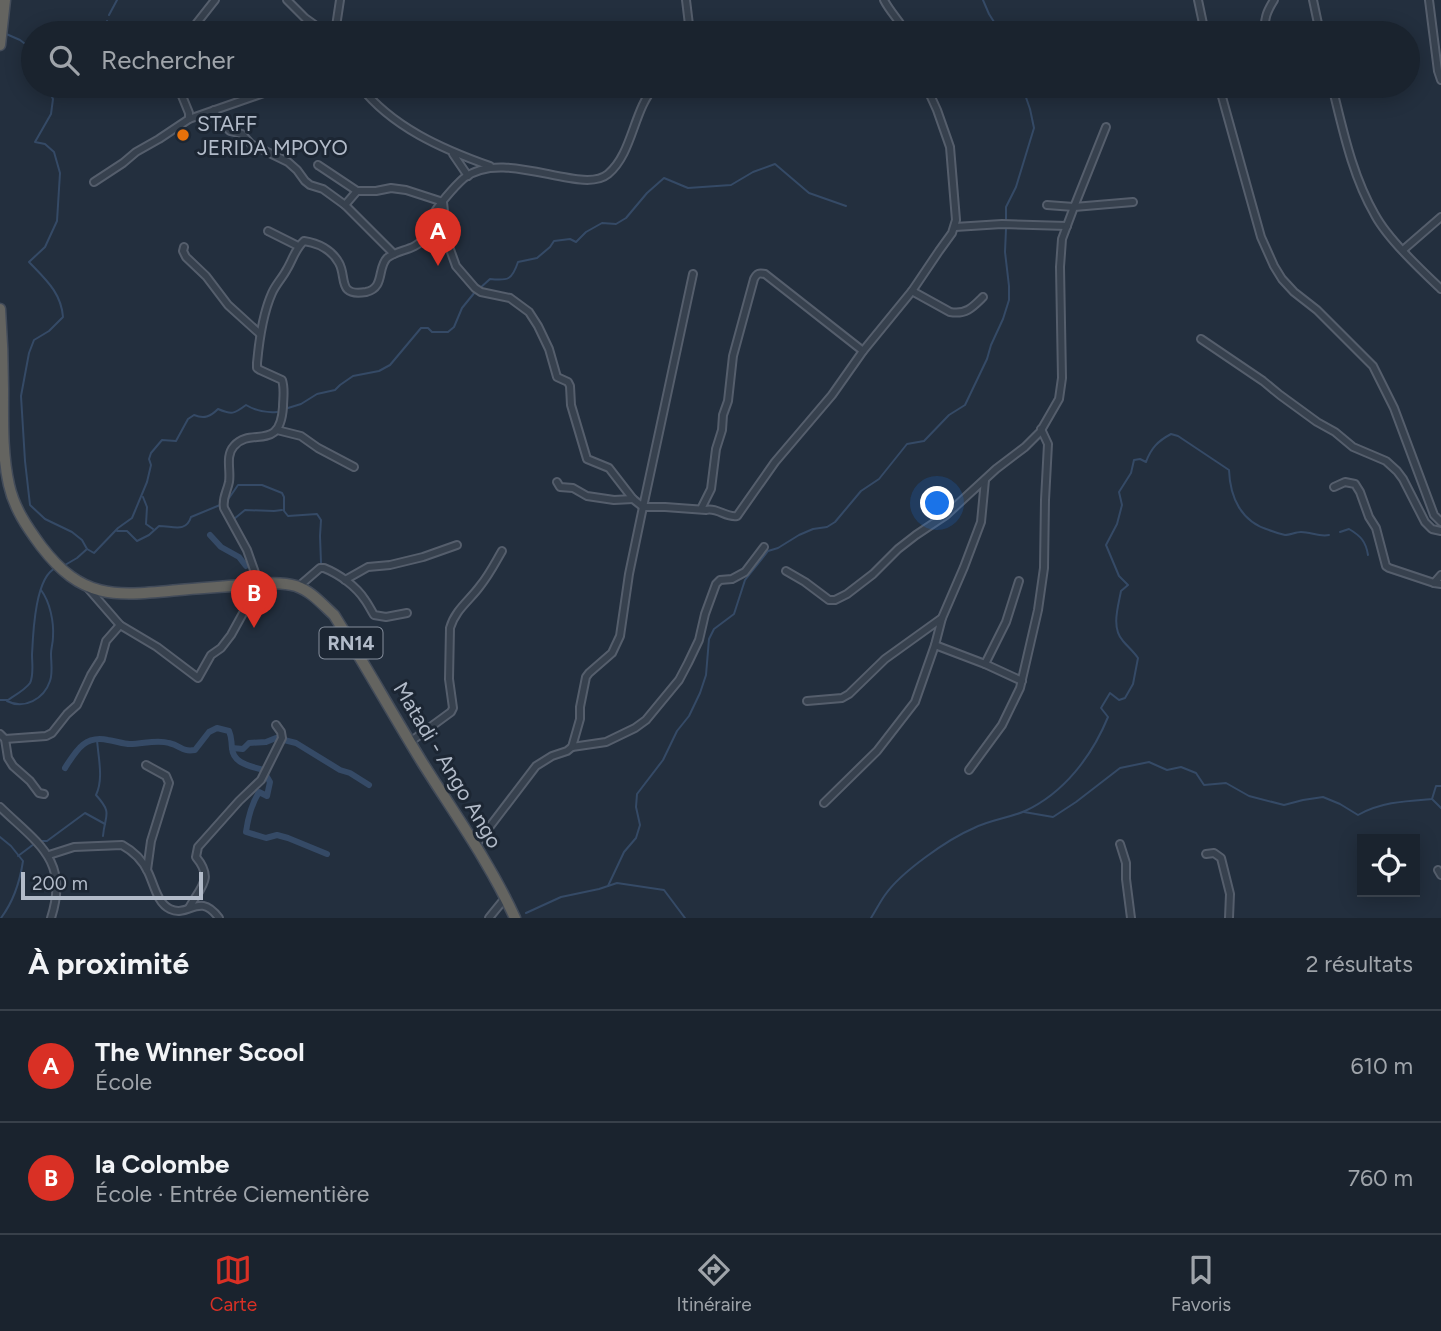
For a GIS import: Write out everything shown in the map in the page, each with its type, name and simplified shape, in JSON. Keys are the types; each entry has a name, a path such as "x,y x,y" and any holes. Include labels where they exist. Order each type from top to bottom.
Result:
{"highway":[{"path":"1,37 5,0"},
{"path":"0,309 3,359 2,438 9,486 28,529 50,557 86,586 114,594 258,584 298,587"},
{"name":"Matadi - Ango Ango","path":"298,587 334,615 506,897 515,918"}],"street":[{"path":"198,21 215,0"},
{"path":"287,0 309,21"},
{"path":"338,21 340,0"},
{"path":"686,0 689,21"},
{"path":"884,0 899,21"},
{"path":"1198,0 1202,21"},
{"path":"1265,21 1267,10 1274,0"},
{"path":"1313,0 1317,21"},
{"path":"1429,0 1441,80"},
{"path":"183,98 189,113 188,119"},
{"path":"94,182 188,119 243,98"},
{"path":"369,98 387,114 452,152 492,167 535,171 569,178 597,179 606,176 618,163 647,98"},
{"path":"443,202 447,241 456,266 475,288 481,292 510,298 529,312 538,326 549,349 557,377 568,382 570,386 571,405 587,459 609,468 633,499 643,507 713,509 732,517 737,516 775,462 832,395 912,291 955,227 950,147 932,98"},
{"path":"1222,98 1261,237 1274,266 1294,292 1341,332 1373,366 1394,408 1434,515 1441,522"},
{"path":"1335,98 1351,162 1376,218 1441,289"},
{"path":"214,110 218,119 230,131 242,134 251,144 288,162 310,185 323,189 345,205 394,254"},
{"path":"786,571 830,600 847,594 898,549 946,515 996,468 1025,447 1041,429 1059,399 1062,378 1062,239 1106,127"},
{"path":"452,152 468,176"},
{"path":"317,165 357,191 391,188 443,202"},
{"path":"86,586 120,625 164,652 198,678 211,655 221,648 247,606 256,598 258,584 247,550 223,502 229,484 230,453 235,444 242,440 271,435 281,424 284,385 282,380 257,368 260,334 273,291 298,246 304,241 322,246 339,262 344,286 365,292 378,284 385,261 389,257 410,249 426,237 433,214 457,184 477,170 492,167"},
{"path":"345,205 357,191"},
{"path":"1047,205 1074,207 1133,202"},
{"path":"1403,250 1441,217"},
{"path":"955,227 1002,224 1067,226"},
{"path":"268,231 298,246"},
{"path":"184,247 186,257 206,276 228,305 260,334"},
{"path":"572,747 580,719 586,677 612,653 620,636 629,574 693,274"},
{"path":"701,509 710,489 733,356 756,274 765,274 863,352"},
{"path":"912,291 957,314 972,309 983,297"},
{"path":"1201,339 1353,447 1386,461 1403,479 1425,522 1432,529 1441,531"},
{"path":"277,429 302,436 328,454 354,467"},
{"path":"969,770 1002,724 1020,688 1038,610 1044,568 1048,444 1041,429"},
{"path":"824,803 877,751 915,702 942,618 981,522 985,480"},
{"path":"556,482 560,487 576,488 587,496 614,500 633,499"},
{"path":"1334,487 1349,482 1360,492 1376,528 1389,568 1438,583 1441,575"},
{"path":"345,580 368,567 423,557 457,545"},
{"path":"475,846 536,766 572,747 606,742 646,720 679,680 688,663 699,640 716,584 720,580 732,579 745,572 764,547"},
{"path":"410,742 453,708 449,679 452,620 481,585 502,551"},
{"path":"298,587 320,568 329,570 358,590 374,615 386,617 407,613"},
{"path":"985,664 1006,622 1019,581"},
{"path":"807,701 842,698 849,694 885,660 942,618"},
{"path":"44,794 38,793 30,781 13,766 8,758 3,736 46,736 52,733 77,705 101,659 106,641 120,625"},
{"path":"934,645 1021,681"},
{"path":"189,908 205,880 204,866 196,857 198,847 261,780 282,738 276,725"},
{"path":"146,765 166,776 169,783 151,841 147,870"},
{"path":"0,807 49,855 58,889 51,918"},
{"path":"1120,844 1126,863 1125,879 1131,918"},
{"path":"49,855 74,846 122,845 129,849 147,870 162,902 170,909 177,911 204,905 219,918"},
{"path":"1206,854 1214,853 1221,858 1230,894 1228,918"},
{"path":"489,918 506,897"}],"waterway":[{"path":"109,15 117,0"},
{"path":"983,0 993,21"},
{"path":"4,33 21,41"},
{"path":"53,98 51,114 35,142 45,144 54,152 60,173 57,221 45,247 29,262 56,293 63,317 49,331 34,340 21,396 30,505 45,519 72,532 82,540 87,549 65,565"},
{"path":"1006,219 1006,207 1016,187 1034,128 1026,98"},
{"path":"479,289 490,279 508,278 514,273 518,262 537,258 554,241 570,239 576,242 586,232 602,223 616,224 626,218 664,178 688,188 731,185 753,172 775,164 809,193 846,206"},
{"path":"608,886 624,852 636,838 640,825 636,807 637,794 663,760 677,731 689,716 706,675 709,639 714,629 734,614 745,580 768,551 799,535 835,522 861,491 879,479 907,444 924,441 949,415 965,405 987,359 1009,300 1006,229"},
{"path":"288,408 317,394 335,390 353,376 379,371 390,365 421,328 428,328 432,332 448,332 454,327 462,308 475,292"},
{"path":"87,549 94,553 118,528 132,518 147,482 151,453 162,440 176,441 188,419 194,415 207,416 218,409 233,413 246,405 261,411 277,412"},
{"path":"871,918 892,886 939,848 980,825 1025,811 1064,784 1094,746 1108,717 1101,708 1110,693 1119,700 1125,698 1133,684 1138,658 1117,630 1116,617 1121,591 1128,585 1119,576 1106,545 1117,524 1122,505 1119,492 1131,473 1134,460 1146,462 1159,442 1171,434 1178,436 1229,470 1235,499 1244,515 1251,521 1285,535 1301,532 1329,535"},
{"path":"227,501 238,485 262,485 282,493 284,511 288,516 317,514 321,520 321,563"},
{"path":"143,497 147,507 146,524 153,529"},
{"path":"117,531 127,531 137,541 159,526 182,527 191,517 220,505"},
{"path":"234,519 245,510 282,510"},
{"path":"1340,532 1349,529 1357,534 1368,555"},
{"path":"210,535 221,547 239,557 246,566"},
{"path":"0,700 8,700 30,683 34,620 39,594 49,573 56,568"},
{"path":"7,701 20,704 33,701 43,693 50,681 53,625 49,606 41,590"},
{"path":"65,768 82,746 93,740 130,744 164,742 195,750 209,732 217,728 229,731 236,758 243,764 263,770 270,782 267,796 259,792 254,802 246,832 266,838 277,835 327,854"},
{"path":"232,748 243,749 249,743 266,742 276,738 296,743 369,785"},
{"path":"97,739 100,775 96,795 105,806 107,814 103,836"},
{"path":"1024,812 1053,817 1120,768 1149,762 1167,770 1181,767 1196,773 1204,785 1226,783 1249,796 1284,805 1323,797 1358,815 1385,805 1432,799 1436,786 1441,786"},
{"path":"1432,799 1441,808"},
{"path":"38,841 47,841 85,813 105,824"},
{"path":"0,837 23,861 15,891 1,918"},
{"path":"18,856 34,844"},
{"path":"526,913 561,897 617,883 664,890 685,918"}],"place":[{"name":"STAFF JERIDA MPOYO","path":"183,135"},
{"name":"The Winner Scool","path":"438,266"},
{"name":"la Colombe","path":"254,628"}]}
